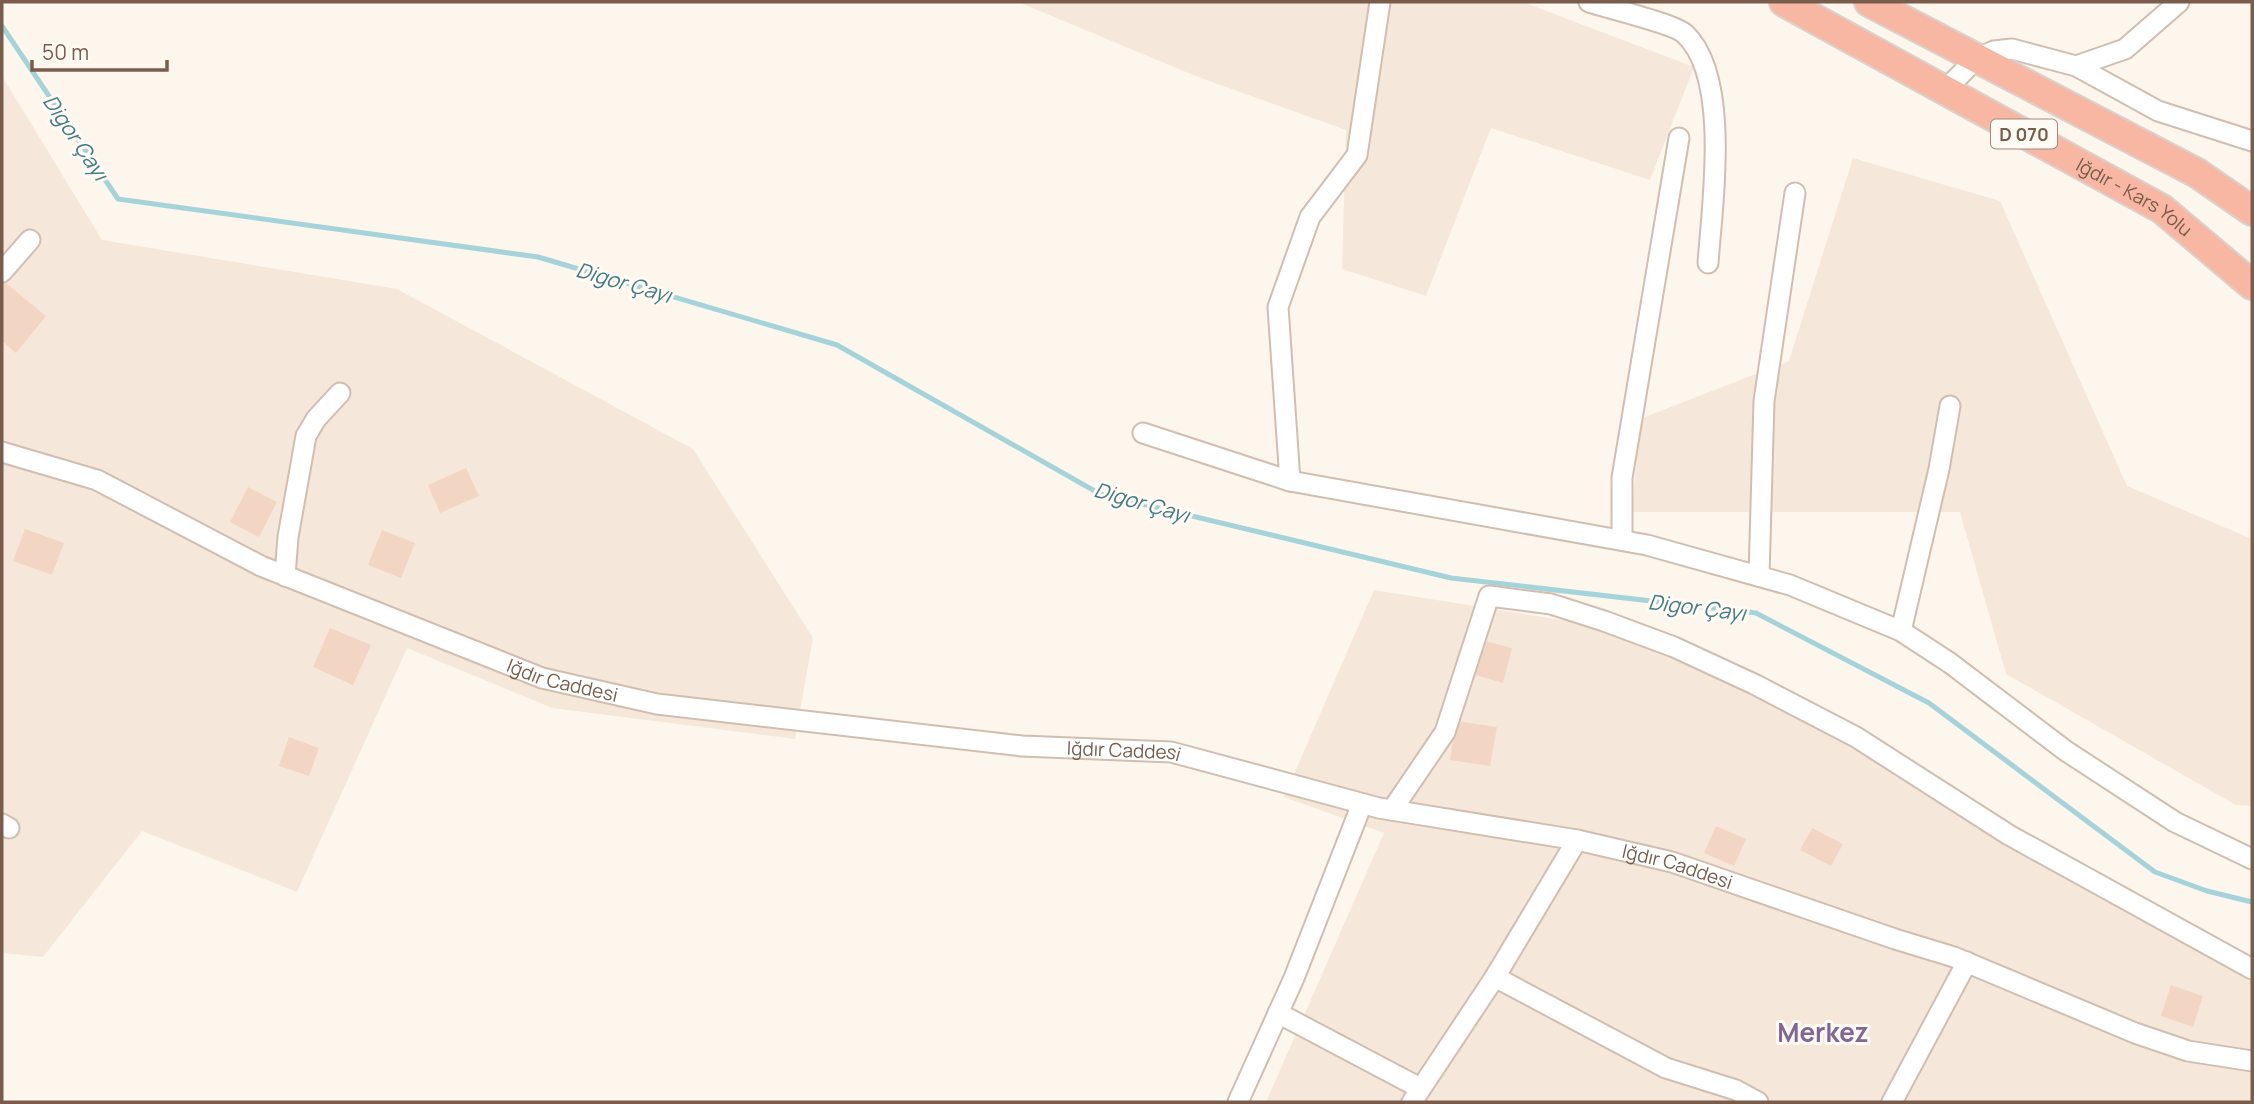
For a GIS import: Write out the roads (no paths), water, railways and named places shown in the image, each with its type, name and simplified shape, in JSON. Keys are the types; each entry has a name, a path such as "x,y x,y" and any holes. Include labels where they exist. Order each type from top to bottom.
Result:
{"highway":[{"name":"Iğdır - Kars Yolu","path":"1784,2 2162,209 2252,285"},
{"name":"D 070","path":"1869,2 2197,173 2252,211"}],"street":[{"path":"1290,481 1278,307 1310,216 1357,155 1380,2"},
{"path":"1589,2 1684,32 1701,54 1717,140 1708,263"},
{"path":"2076,66 2125,49 2179,2"},
{"path":"1944,91 1976,59 1994,51 2012,49 2076,66 2158,111 2252,141"},
{"path":"1622,540 1622,478 1678,138"},
{"path":"1759,576 1764,401 1795,193"},
{"path":"2,272 30,240"},
{"path":"285,576 288,537 306,436 316,419 340,393"},
{"path":"1901,631 1939,468 1950,406"},
{"path":"1143,433 1290,481 1622,540 1759,576 1901,631 1950,663 2066,751 2175,822 2252,859"},
{"name":"Iğdır Caddesi","path":"2,452 97,480 285,576 542,678 657,704 1022,746 1171,752 1392,810 1577,840 1672,862 1967,962 2135,1033 2188,1051 2252,1061"},
{"path":"1392,810 1445,732 1489,596 1551,604 1674,647 1856,737 2009,835 2252,969"},
{"path":"1238,1102 1278,1013 1362,803"},
{"path":"1278,1013 1416,1095 1495,977 1577,840"},
{"path":"1892,1102 1967,962"},
{"path":"1495,977 1666,1068 1737,1090 1758,1102"}],"waterway":[{"name":"Digor Çayı","path":"2,26 118,199 538,257 837,345 1100,494 1451,578 1756,613 1929,703 2155,872 2207,891 2252,902"}],"district":[{"name":"Merkez","path":"1823,1032"}]}
